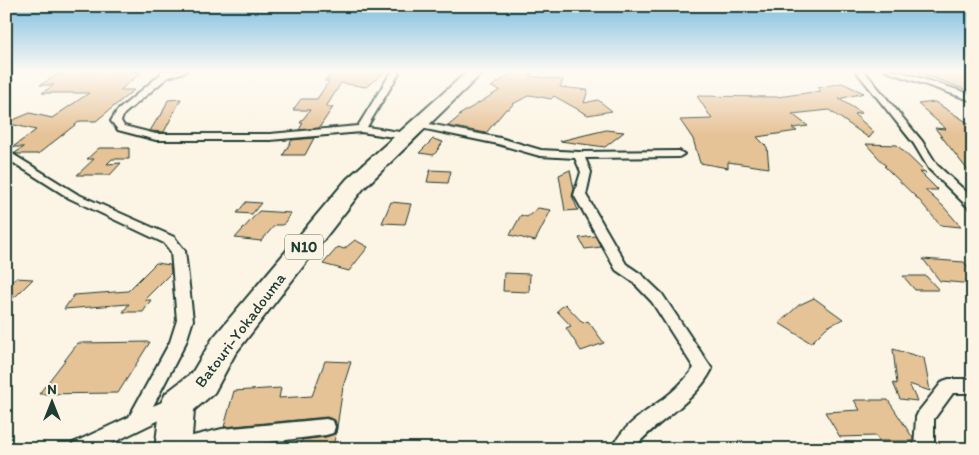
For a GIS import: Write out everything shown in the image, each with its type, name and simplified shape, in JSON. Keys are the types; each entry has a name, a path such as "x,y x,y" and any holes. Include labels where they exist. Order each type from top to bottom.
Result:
{"highway":[{"name":"Batouri-Yokadouma","path":"178,403 203,383 224,346 355,184 454,92"},
{"path":"174,449 178,403"}],"street":[{"path":"143,92 120,113 116,121 120,128 156,137 270,138 361,129 412,130 500,141 540,153 578,155 679,154"},
{"path":"361,129 382,92"},
{"path":"877,92 918,144 933,167 973,205"},
{"path":"955,92 973,98"},
{"path":"6,153 73,196 169,240 178,250 185,320 178,342 137,420"},
{"path":"578,155 586,172 580,195 621,267 637,278 657,298 704,369 680,396 638,429 621,449"},
{"path":"924,449 925,417 949,386 973,386"},
{"path":"80,449 137,420 178,403"},
{"path":"174,449 222,438 326,427"}],"building":[{"path":"131,92 96,121 80,121 38,154 17,154 15,153 24,147 13,147 36,130 6,123 30,113 52,118 89,93 42,93"},
{"path":"322,92 335,92 326,107 333,107 319,128 299,130 303,123 300,123 310,110 293,110 301,99 317,99"},
{"path":"496,92 587,92 584,103 598,100 612,111 588,115 554,96 551,99 530,95 513,104 509,109 506,109 486,133 448,126 461,115 459,115"},
{"path":"812,92 862,92 864,93 839,99 862,113 854,114 874,132 869,138 829,110 792,114 808,126 792,128 797,131 757,137 767,147 769,168 728,162 728,168 700,163 693,139 680,120 712,119 697,96 777,97"},
{"path":"181,99 164,132 150,131 159,116 161,116 168,100"},
{"path":"935,102 973,126 973,177 935,128 946,129 918,104"},
{"path":"606,130 624,132 605,147 560,141"},
{"path":"314,138 305,155 283,155 292,140"},
{"path":"433,139 443,142 434,155 419,153"},
{"path":"866,144 897,145 926,173 920,172 938,190 925,190 943,206 961,227 940,225 920,201 884,166 886,166"},
{"path":"99,148 129,148 129,159 112,159 107,164 121,163 110,175 77,175 94,159 87,159"},
{"path":"430,170 451,171 448,183 427,182"},
{"path":"570,170 574,189 572,196 578,210 565,211 559,175"},
{"path":"246,202 261,203 252,214 237,213"},
{"path":"391,202 411,204 405,224 382,223"},
{"path":"538,208 551,210 535,241 510,235 521,215 527,217"},
{"path":"259,211 291,213 283,225 275,225 261,241 235,238"},
{"path":"595,236 601,247 585,249 579,238"},
{"path":"355,240 368,247 349,271 323,264 338,247 344,249"},
{"path":"923,259 964,262 973,273 973,284 940,281"},
{"path":"156,263 170,265 171,273 144,300 151,300 143,312 123,312 129,304 64,309 74,295 128,291"},
{"path":"504,273 530,274 529,292 503,291"},
{"path":"903,276 926,276 939,290 915,290"},
{"path":"15,278 33,279 15,297 6,297 6,287"},
{"path":"814,298 843,319 827,327 811,343 779,323 799,305"},
{"path":"565,304 583,323 588,321 604,343 581,351 566,328 571,326 557,311"},
{"path":"150,342 118,393 39,394 78,343"},
{"path":"893,349 924,358 930,391 909,384 917,401 900,399 893,383 897,384"},
{"path":"325,361 351,362 343,387 337,428 335,420 327,417 224,427 234,391 281,388 279,398 312,396"},
{"path":"854,400 888,400 913,438 913,441 879,441 876,436 840,437 825,412 860,410"},
{"path":"337,429 332,449 299,449 302,440 326,437 335,434"}]}
